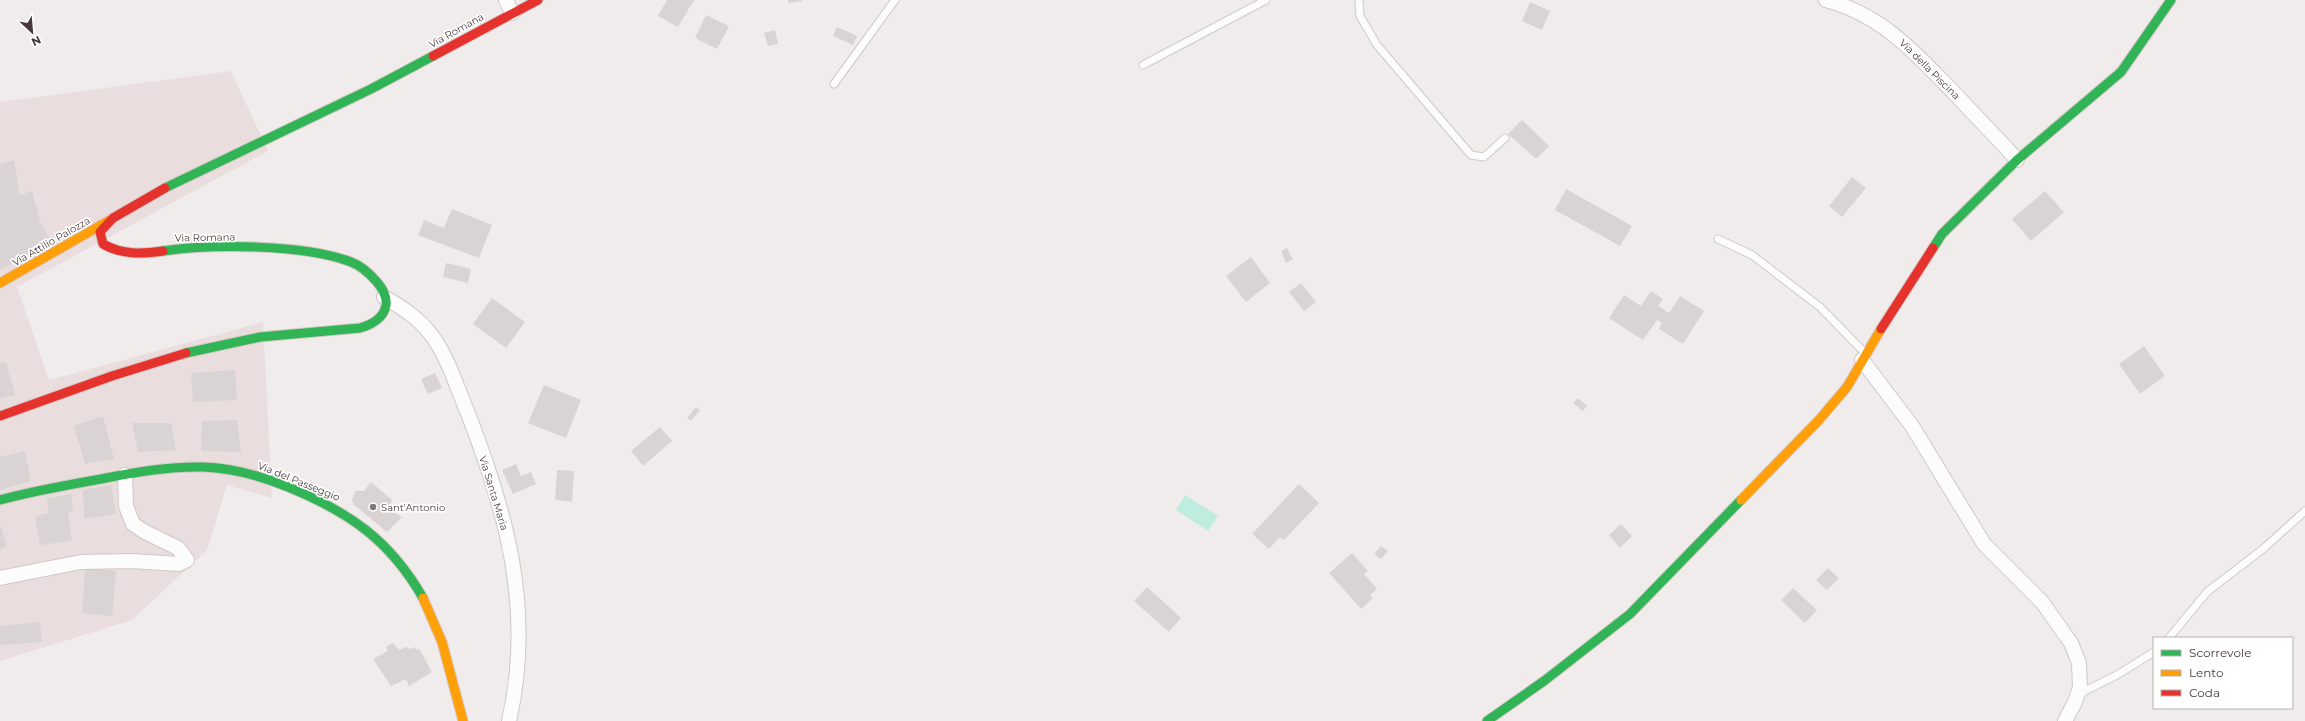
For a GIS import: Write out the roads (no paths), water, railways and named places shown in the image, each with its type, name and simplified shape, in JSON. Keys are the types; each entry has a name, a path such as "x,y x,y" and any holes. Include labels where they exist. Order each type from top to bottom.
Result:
{"street":[{"name":"Via Romana","path":"384,297 380,285 367,270 346,260 327,256 243,248 186,248 140,253 117,251 103,244 100,236 102,229 114,218 164,188 390,80 509,6 538,0"},
{"name":"Via della Piscina","path":"1826,0 1839,3 1874,20 1902,40 2017,160"},
{"path":"1487,721 1550,677 1635,609 1819,420 1847,387 1864,357 1938,240 1957,218 1995,185 2017,160 2121,72 2135,54 2171,0"},
{"name":"Via Attilio Palozza","path":"0,283 114,218"},
{"path":"0,416 117,374 208,347 280,335 366,326 380,316 384,307 384,297"},
{"name":"Via Santa Maria","path":"384,297 419,321 434,339 443,354 476,435 506,529 517,587 520,635 518,672 509,721"},
{"path":"1864,357 1909,421 1984,544 2042,602 2064,631 2079,663 2081,679 2079,694 2065,721"},
{"name":"Via del Passeggio","path":"0,500 44,489 125,475 185,467 233,469 268,479 334,507 355,518 379,539 395,556 424,599 444,646 463,721"},
{"path":"0,578 81,562 132,561 179,564 187,560 178,548 145,532 133,524 126,506 125,475"}],"lane":[{"path":"834,84 895,0"},
{"path":"1143,65 1266,0"},
{"path":"1359,0 1360,16 1377,45 1471,156 1484,157 1505,138"},
{"path":"1718,239 1752,255 1815,302 1864,357"},
{"path":"2170,637 2207,592 2263,549 2305,511"},
{"path":"2079,694 2117,675 2153,653"}],"place":[{"name":"Sant'Antonio","path":"373,507"}]}
